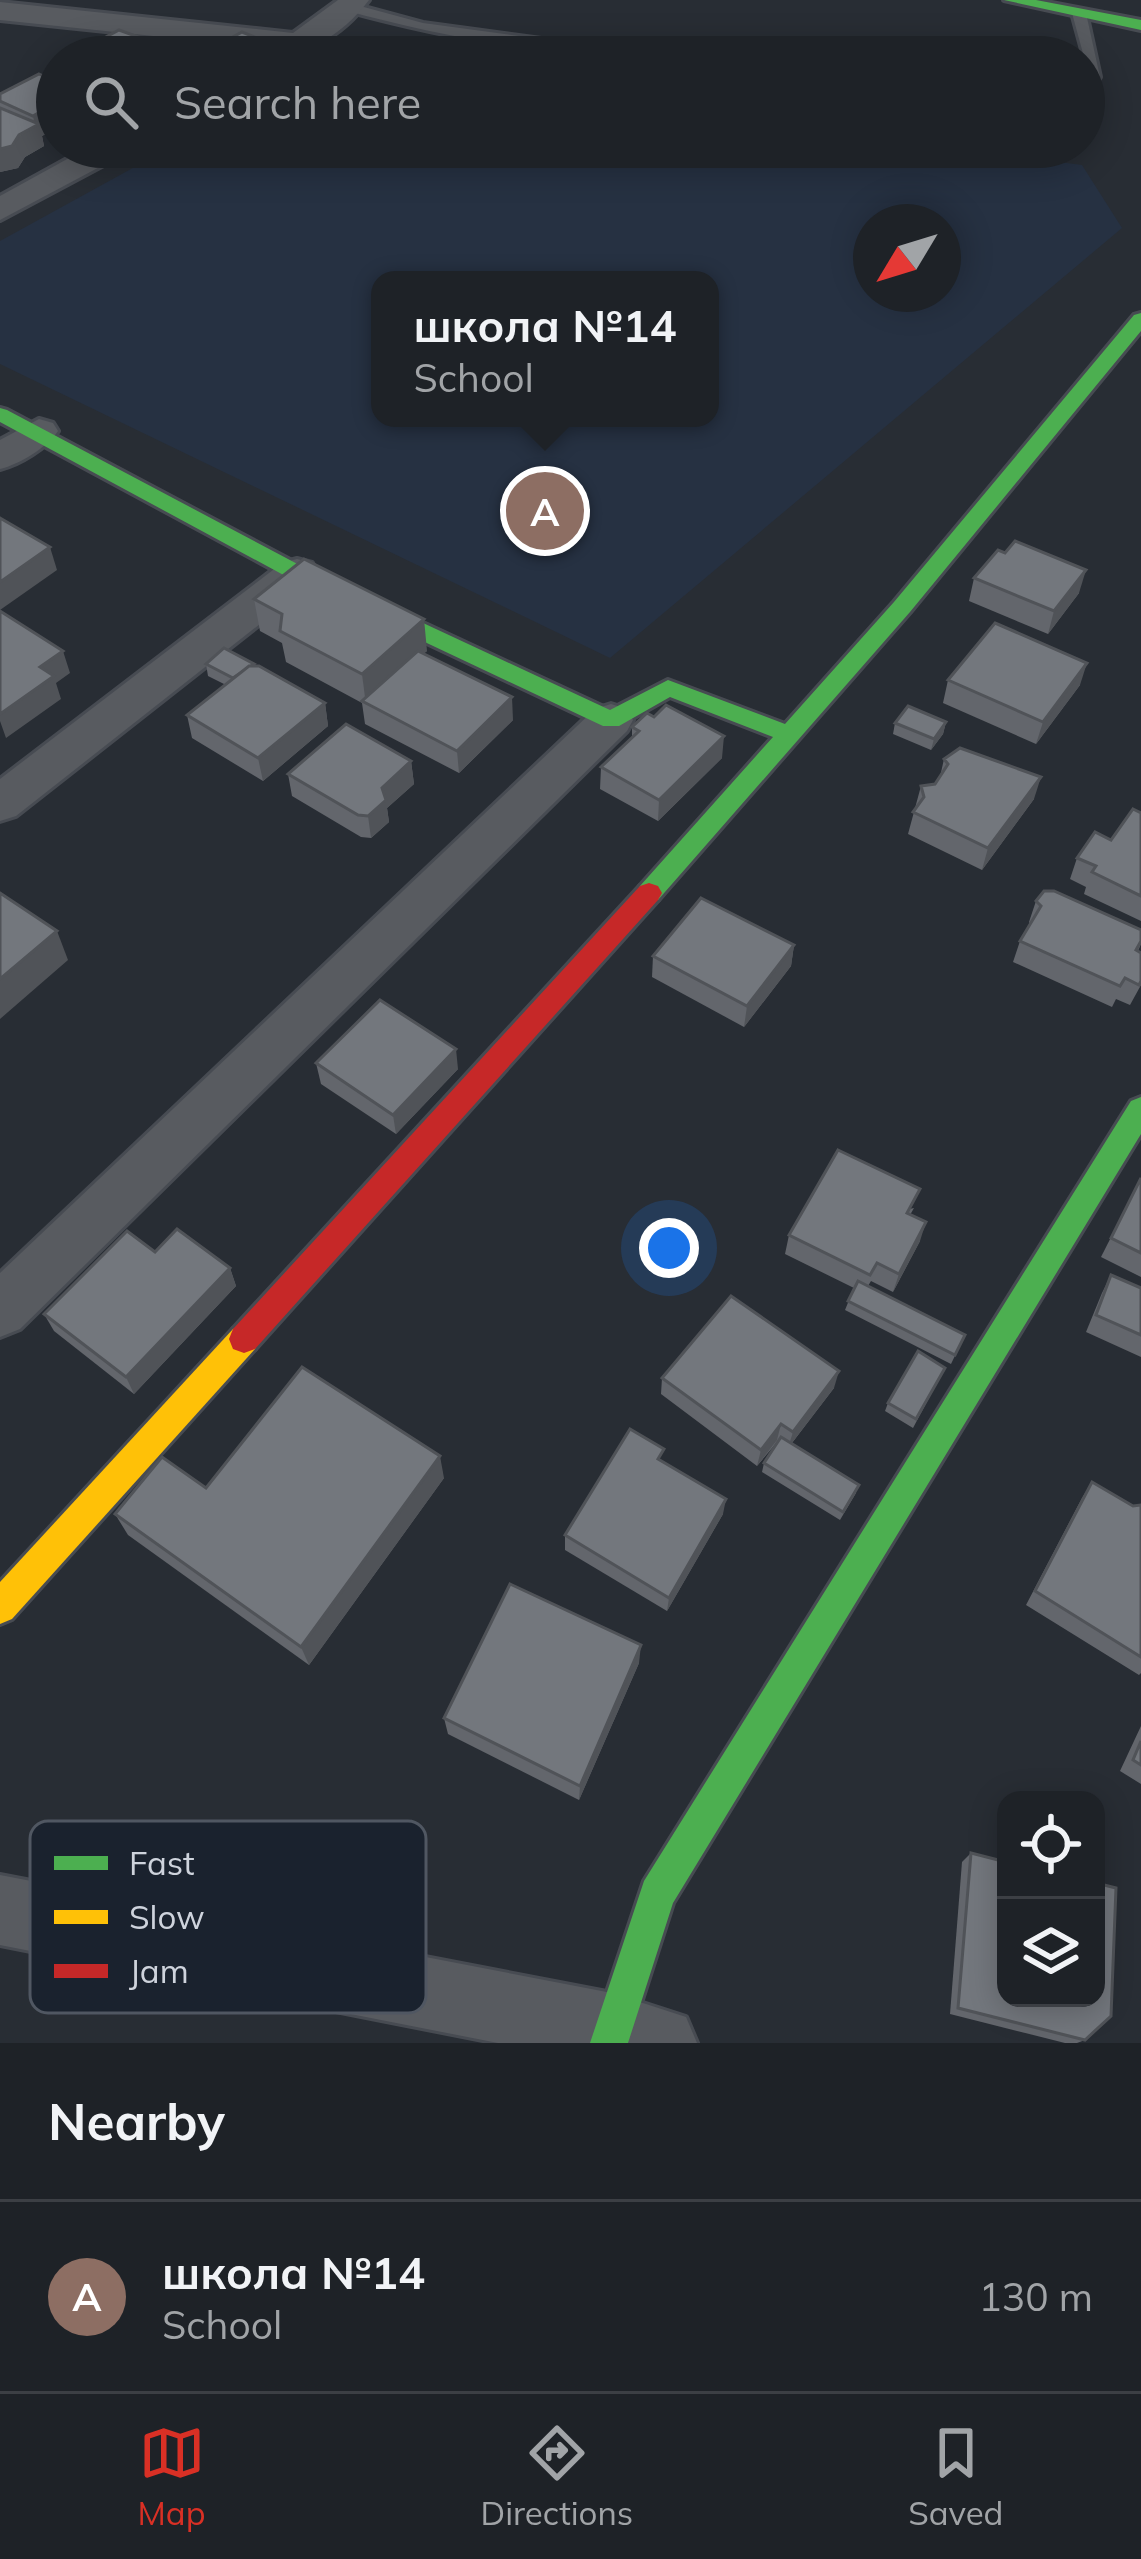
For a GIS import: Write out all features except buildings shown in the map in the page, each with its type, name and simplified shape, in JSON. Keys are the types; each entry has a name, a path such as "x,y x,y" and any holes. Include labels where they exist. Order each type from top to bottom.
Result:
{"street":[{"path":"1012,0 1141,25"},
{"path":"307,36 352,3"},
{"path":"6,16 172,36"},
{"path":"0,209 75,168"},
{"path":"0,1607 697,840 786,733 902,608 1141,319"},
{"path":"0,414 40,430 297,573 611,720"},
{"path":"0,457 40,430"},
{"path":"0,804 297,573"},
{"path":"0,1310 611,720 668,688 786,733"},
{"path":"426,1997 627,2038 657,1894 1141,1109"},
{"path":"0,1910 30,1916"}],"lane":[{"path":"352,3 422,27 489,36"},
{"path":"1079,13 1084,36"}],"shaded area":[{"path":"133,168 1084,168 1122,228 610,658 0,364 0,241"}],"traffic: fast":[{"path":"1012,0 1141,25"},
{"path":"649,893 902,607 1141,319"},
{"path":"0,414 297,573 611,720 668,688 786,733"},
{"path":"609,2043 657,1894 1141,1109"}],"traffic: slow":[{"path":"0,1607 244,1339"}],"traffic: jam":[{"path":"244,1339 649,893"}],"place":[{"name":"школа №14","path":"545,511"}]}
